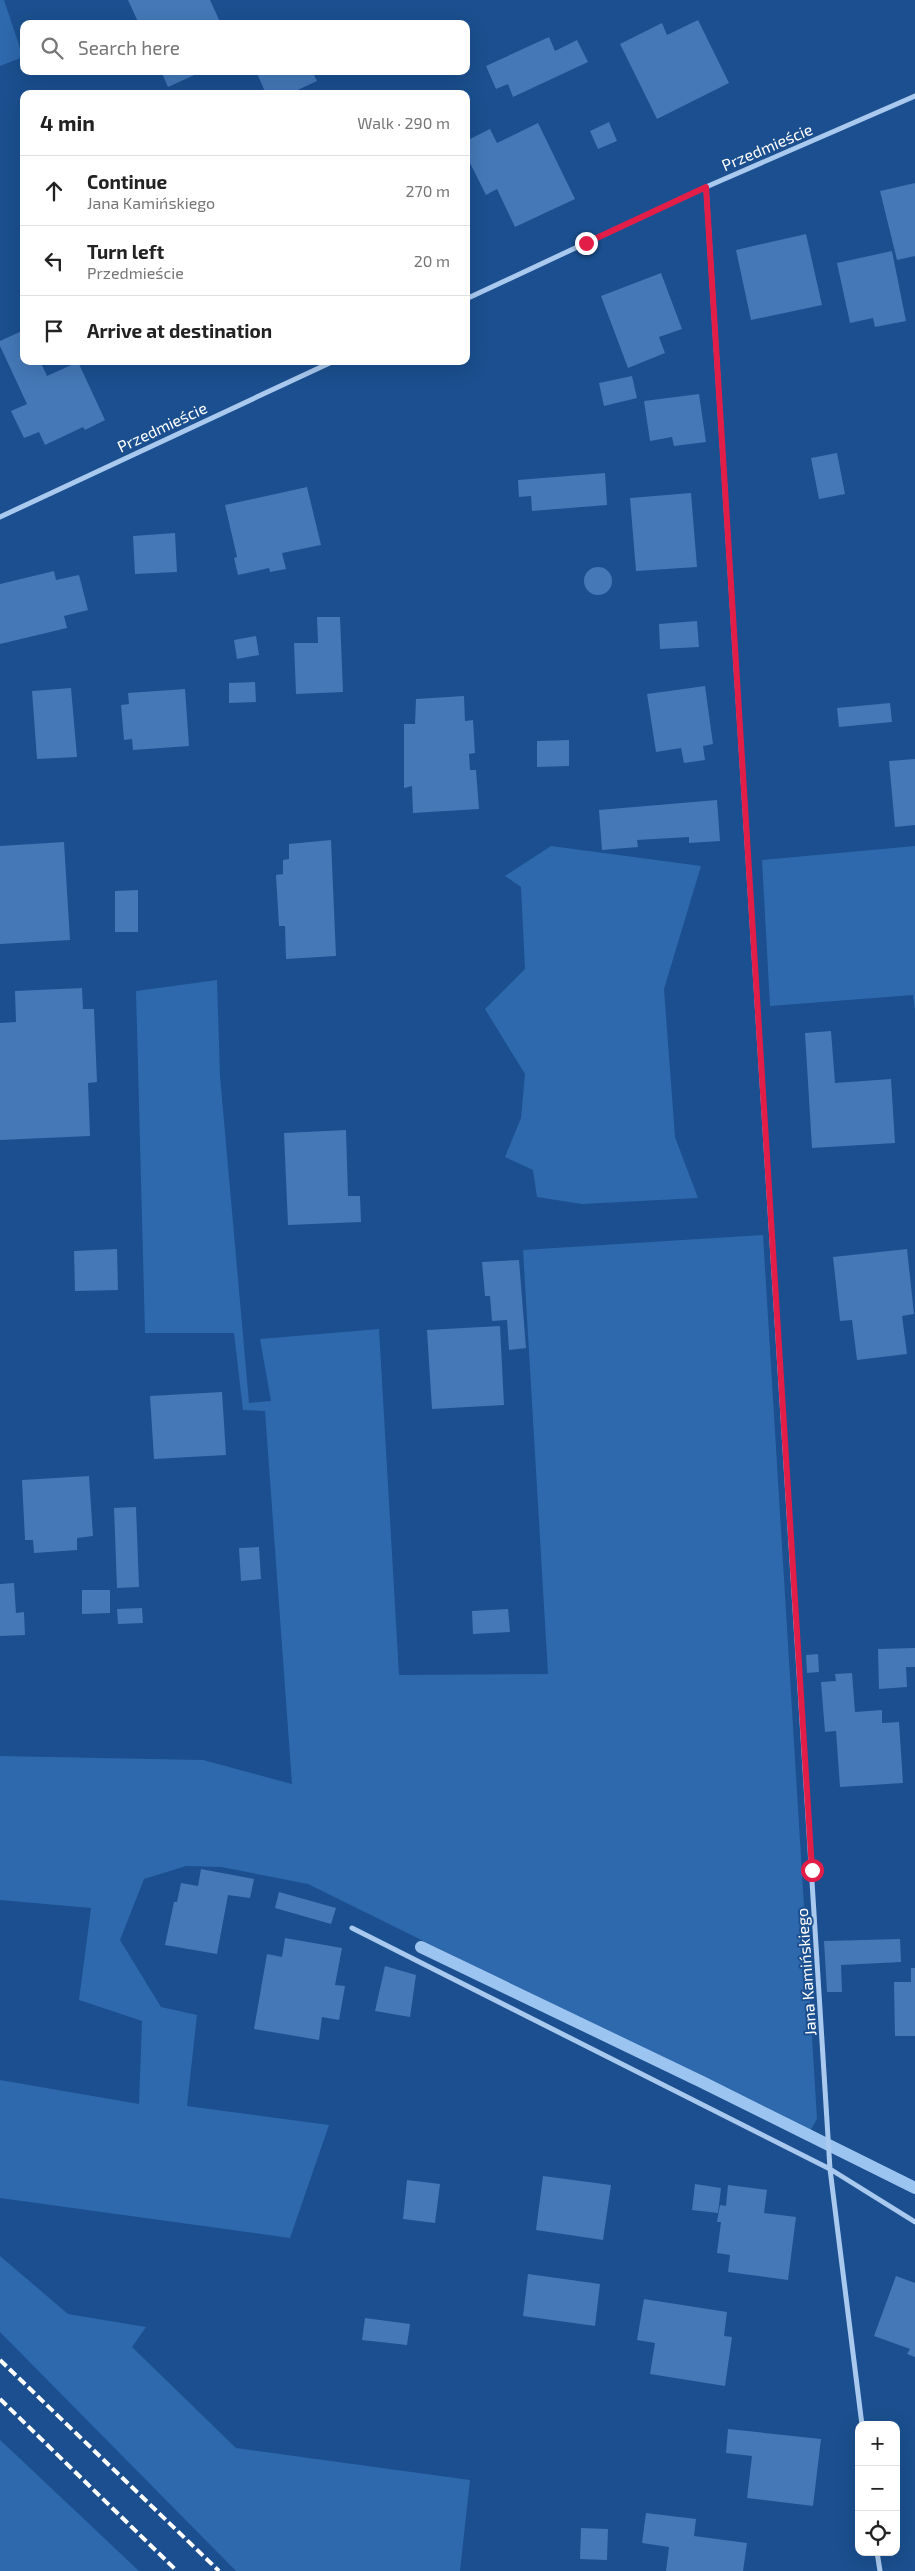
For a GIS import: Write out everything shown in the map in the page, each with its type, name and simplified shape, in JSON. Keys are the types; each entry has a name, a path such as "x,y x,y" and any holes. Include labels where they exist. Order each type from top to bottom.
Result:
{"street":[{"name":"Przedmieście","path":"470,297 706,187 915,96"},
{"name":"Jana Kamińskiego","path":"706,187 830,2169 862,2421"},
{"name":"Przedmieście","path":"0,517 325,365"},
{"path":"352,1928 830,2169 915,2222"},
{"path":"878,2556 880,2571"}],"shaded area":[{"path":"0,0 4,0 20,48 20,58 0,66"},
{"path":"551,846 701,866 664,989 675,1137 698,1198 582,1204 537,1197 533,1170 505,1157 521,1118 525,1074 485,1009 525,969 521,887 505,876"},
{"path":"915,846 915,1012 913,995 770,1006 762,860"},
{"path":"217,980 220,1076 249,1403 271,1401 260,1339 379,1329 399,1675 548,1674 523,1250 763,1235 817,2119 805,2140 608,2032 308,1884 221,1867 186,1866 144,1879 120,1940 161,2007 197,2015 187,2106 329,2125 290,2238 0,2198 0,2080 139,2104 142,2021 79,2000 91,1908 0,1900 0,1756 203,1760 292,1784 265,1411 243,1410 234,1333 145,1333 136,991"},
{"path":"0,2256 68,2314 146,2327 132,2347 236,2448 470,2480 460,2571 236,2571 0,2332"},
{"path":"0,2440 14,2453 139,2571 0,2571"}],"building":[{"path":"128,0 210,0 219,20 137,20"},
{"path":"698,20 729,83 657,119 620,44 662,23 667,35"},
{"path":"549,37 555,51 577,40 588,62 513,97 508,84 496,89 486,66"},
{"path":"163,75 194,75 168,87"},
{"path":"258,75 314,75 317,81 298,90 264,90"},
{"path":"609,122 617,141 598,149 590,131"},
{"path":"538,123 575,199 515,227 497,189 486,195 470,163 470,139 490,129 497,143"},
{"path":"915,183 915,256 897,260 880,191"},
{"path":"806,234 822,305 751,320 736,250"},
{"path":"892,251 906,321 875,327 873,318 850,323 837,263"},
{"path":"661,273 682,329 659,337 665,353 628,368 601,296"},
{"path":"20,332 20,365 42,365 47,376 71,365 79,365 105,420 85,430 83,427 45,445 39,432 24,438 11,411 27,404 0,346 0,341"},
{"path":"632,376 637,398 604,406 599,383"},
{"path":"699,394 706,442 674,446 672,437 650,441 644,401"},
{"path":"837,453 845,494 819,499 811,458"},
{"path":"605,473 607,505 532,511 531,496 519,497 518,480"},
{"path":"307,487 321,545 282,553 286,569 270,572 269,568 238,575 234,558 237,557 225,505"},
{"path":"691,493 697,567 636,571 630,498"},
{"path":"175,533 177,572 135,574 133,536"},
{"path":"598,567 608,571 612,581 608,591 598,595 588,591 584,581 588,571"},
{"path":"54,571 56,580 79,575 88,610 64,616 67,628 0,644 0,584"},
{"path":"317,617 340,617 343,692 296,694 294,643 318,643"},
{"path":"697,621 699,647 660,649 659,624"},
{"path":"256,636 259,655 237,659 234,640"},
{"path":"255,682 256,702 229,703 229,683"},
{"path":"705,686 713,744 703,746 705,760 684,763 681,748 656,752 647,694"},
{"path":"71,688 77,757 37,759 32,691"},
{"path":"185,689 189,746 133,750 132,739 124,740 121,705 129,704 128,693"},
{"path":"464,696 465,721 473,720 475,753 469,754 470,770 476,770 479,809 413,813 412,786 404,788 404,724 415,724 416,699"},
{"path":"890,703 892,722 839,727 837,708"},
{"path":"569,740 569,766 537,767 537,741"},
{"path":"915,759 915,825 895,827 889,761"},
{"path":"717,800 720,841 689,843 689,837 637,840 638,847 602,850 599,810"},
{"path":"331,840 336,956 286,959 285,926 279,926 276,875 283,874 283,860 289,859 289,844"},
{"path":"64,842 70,940 0,944 0,846"},
{"path":"138,890 138,932 115,932 115,891"},
{"path":"82,988 83,1009 94,1009 97,1082 88,1083 90,1136 0,1140 0,1023 16,1022 15,991"},
{"path":"831,1031 835,1083 891,1079 895,1143 812,1148 805,1033"},
{"path":"346,1130 348,1196 360,1196 361,1222 288,1225 284,1133"},
{"path":"117,1249 118,1290 75,1291 74,1251"},
{"path":"907,1249 914,1314 902,1316 907,1354 857,1360 852,1320 840,1321 833,1257"},
{"path":"519,1260 526,1348 509,1350 507,1320 492,1321 490,1296 485,1296 482,1262"},
{"path":"500,1326 504,1405 432,1409 427,1330"},
{"path":"222,1392 226,1455 154,1459 150,1396"},
{"path":"89,1476 93,1536 77,1538 77,1550 34,1553 33,1540 25,1540 22,1480"},
{"path":"136,1507 139,1587 117,1588 114,1508"},
{"path":"259,1547 261,1579 241,1581 239,1548"},
{"path":"14,1583 16,1613 24,1612 25,1635 0,1636 0,1584"},
{"path":"82,1590 110,1590 110,1613 82,1614"},
{"path":"142,1608 143,1623 118,1624 117,1609"},
{"path":"508,1609 510,1632 473,1634 472,1611"},
{"path":"915,1648 915,1667 906,1667 907,1687 879,1689 878,1649"},
{"path":"818,1654 819,1672 807,1673 806,1655"},
{"path":"852,1673 855,1712 882,1710 882,1723 899,1722 903,1783 840,1787 836,1731 825,1732 821,1682 836,1681 835,1674"},
{"path":"201,1869 254,1879 250,1898 228,1895 217,1954 165,1945 174,1902 177,1902 181,1883 198,1886"},
{"path":"279,1892 336,1908 331,1924 275,1908"},
{"path":"285,1938 342,1948 335,1985 345,1986 339,2020 322,2017 319,2040 254,2029 267,1954 282,1957"},
{"path":"900,1939 901,1962 841,1965 842,1992 827,1992 824,1941"},
{"path":"385,1966 416,1975 410,2017 375,2011"},
{"path":"911,1968 915,1968 915,2036 895,2036 894,1982 911,1982"},
{"path":"543,2176 611,2185 603,2240 536,2230"},
{"path":"407,2180 440,2184 435,2223 403,2219"},
{"path":"695,2184 721,2188 718,2213 692,2210"},
{"path":"728,2185 767,2190 764,2213 796,2217 788,2280 728,2272 730,2255 717,2253 721,2222 717,2222 720,2205 726,2206"},
{"path":"528,2274 600,2284 595,2326 523,2316"},
{"path":"896,2276 915,2283 915,2357 907,2354 910,2349 874,2336"},
{"path":"644,2299 727,2312 724,2336 732,2337 725,2386 650,2374 655,2343 637,2340"},
{"path":"365,2318 410,2324 407,2345 362,2340"},
{"path":"728,2429 821,2439 813,2506 747,2498 752,2456 726,2453"},
{"path":"646,2513 696,2519 694,2536 747,2543 743,2571 666,2571 669,2547 642,2543"},
{"path":"581,2528 608,2529 607,2560 580,2559"}],"waterway":[{"path":"421,1947 702,2082 915,2188"}],"railway":[{"path":"0,2360 219,2571"},
{"path":"0,2399 177,2571"}],"route":[{"path":"586,243 706,187 812,1870"}]}
